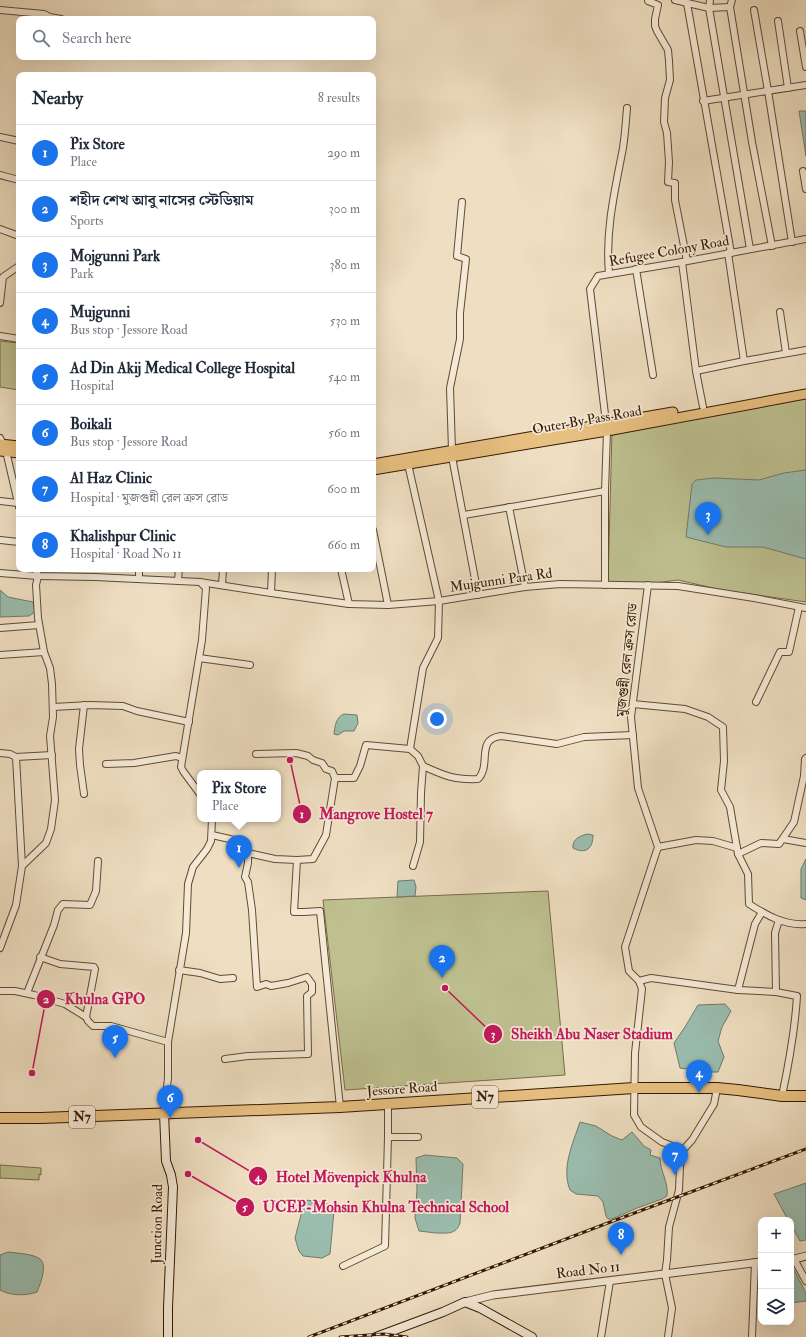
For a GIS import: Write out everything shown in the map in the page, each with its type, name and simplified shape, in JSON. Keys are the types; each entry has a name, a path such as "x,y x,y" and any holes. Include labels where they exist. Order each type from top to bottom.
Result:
{"highway":[{"name":"Jessore Road","path":"0,1118 41,1118 340,1107 634,1088 717,1088 782,1096 806,1096"}],"main road":[{"name":"Outer By Pass Road","path":"606,428 703,407 806,389"},
{"name":"Outer By Pass Road","path":"376,464 452,453 806,394"},
{"path":"2,446 16,446"},
{"path":"2,446 16,452"},
{"name":"Outer By Pass Road","path":"376,469 408,464 452,453"},
{"name":"Junction Road","path":"164,1113 166,1161 173,1186 168,1337"},
{"path":"376,1337 443,1312 465,1302 480,1308 532,1337"}],"street":[{"path":"648,0 648,2 658,5 655,19 656,31 668,50 670,80 665,98 664,122 667,133 669,162 668,182 675,183 675,200 684,261 696,371 703,407"},
{"path":"675,0 709,8 730,7"},
{"path":"710,0 709,8 750,249"},
{"path":"732,0 730,7 752,142 772,246"},
{"path":"686,3 730,253 744,361"},
{"path":"0,10 44,14 48,16"},
{"path":"754,10 792,242"},
{"path":"778,21 788,88"},
{"path":"800,31 806,67"},
{"path":"703,101 806,85"},
{"path":"609,274 607,257 613,193 623,146 627,108"},
{"path":"0,137 16,140"},
{"path":"803,171 806,189"},
{"path":"0,175 16,179"},
{"path":"462,202 457,256 466,259 460,313 460,339 450,388 452,453 478,595"},
{"path":"0,229 16,235"},
{"name":"Refugee Colony Road","path":"605,585 606,428 590,289 598,276 806,239"},
{"path":"0,304 3,277 16,268"},
{"path":"636,269 653,375"},
{"path":"780,312 786,353"},
{"path":"0,336 16,339"},
{"path":"696,371 806,350"},
{"path":"2,446 16,498"},
{"path":"408,464 439,601 438,638 423,668 410,749"},
{"path":"464,515 605,491"},
{"path":"0,501 16,505"},
{"path":"509,507 525,587"},
{"path":"0,540 16,542"},
{"path":"376,545 388,605"},
{"path":"22,866 46,843 51,829 55,800 50,736 53,707 50,668 44,652 39,626 36,585 38,576 37,572"},
{"name":"Mujgunni Para Rd","path":"0,573 38,576 59,572 95,577 178,580 349,604 388,605 439,601 525,587 560,584 678,586 754,598 803,608"},
{"path":"95,577 96,572"},
{"path":"139,572 139,579"},
{"path":"178,580 179,572"},
{"path":"222,585 223,572"},
{"path":"270,593 272,572"},
{"path":"342,572 349,604"},
{"path":"197,790 181,767 199,658 206,588 200,582"},
{"name":"মুজগুন্নী রেল ক্রস রোড","path":"648,585 631,717 638,788 658,847"},
{"path":"756,702 780,652 789,652 803,608"},
{"path":"0,628 39,626"},
{"path":"0,655 44,652"},
{"path":"199,658 250,665"},
{"path":"53,707 101,704 123,706 137,711 189,722"},
{"path":"633,704 685,709 708,717 724,726 724,761 721,790 730,807 738,851 748,874 749,904 779,920 798,925 806,924"},
{"path":"84,705 79,749 84,794"},
{"path":"423,766 450,778 462,780 478,779 482,775 484,768 486,746 489,739 494,736 557,744 584,737 633,735"},
{"path":"335,778 354,778 360,766 366,745 410,749 418,756 423,766 420,842 413,866"},
{"path":"248,852 275,859 313,859 326,835 335,778 332,771 326,769 322,763 296,752 256,754"},
{"path":"0,753 10,754 16,757 52,755"},
{"path":"106,764 134,763 176,756 182,758"},
{"path":"0,948 16,905 22,866 16,757"},
{"path":"683,1150 662,1142 641,1127 634,1115 635,1054 642,989 639,981 629,971 625,947 658,847 696,840 713,841 738,851 761,843 779,844 794,822 804,776 806,758"},
{"path":"164,1113 168,1078 168,1042 186,933 188,884 194,866 211,841 212,822"},
{"path":"212,835 243,842 248,852 248,863 245,877 248,882 252,910 257,987 266,984 271,986 288,983 307,977 312,984 312,992 307,996 308,1054 248,1056 224,1059"},
{"path":"782,839 806,843"},
{"path":"296,860 294,912 320,911 340,1107"},
{"path":"27,993 40,957 54,925 58,910 63,904 90,905 96,891 98,861"},
{"path":"738,990 755,924 762,912"},
{"path":"776,992 775,933 779,920"},
{"path":"40,957 60,964 94,967 86,1017"},
{"path":"179,970 200,973 220,979 233,978"},
{"path":"639,981 651,978 738,990 776,992 797,996 791,1051 782,1096"},
{"path":"0,991 27,993 65,1004 86,1017 94,1026 111,1026 168,1042"},
{"path":"668,1337 672,1308 665,1274 669,1227 679,1190 680,1166 683,1150 692,1140 714,1104 717,1088"},
{"path":"343,1266 385,1246 388,1104"},
{"path":"388,1137 418,1137"},
{"path":"794,1259 806,1256"},
{"path":"752,1337 758,1262"},
{"name":"Road No 11","path":"465,1302 493,1295 758,1262"},
{"path":"794,1263 806,1281"},
{"path":"601,1337 610,1281"}],"green space":[{"path":"0,341 16,343 16,390 0,387"},
{"path":"806,396 806,602 722,590 678,580 648,584 608,582 612,432"},
{"path":"548,891 565,1075 345,1090 323,900"},
{"path":"0,1165 41,1168 41,1175 39,1174 39,1180 0,1178"}],"shaded area":[{"path":"799,111 806,111 806,156"},
{"path":"806,470 806,559 763,547 726,547 686,537 692,484 696,480 714,478 759,480 784,473"},
{"path":"0,590 8,597 33,602 35,612 29,616 0,617"},
{"path":"344,714 357,715 358,723 354,731 344,731 338,735 334,734 335,725 339,717"},
{"path":"587,834 593,835 592,844 588,849 582,851 573,848 575,840"},
{"path":"806,859 806,900 801,898 801,869"},
{"path":"414,880 416,887 415,896 397,897 398,881"},
{"path":"725,1004 731,1011 722,1027 718,1041 724,1057 718,1072 680,1068 674,1043 698,1005"},
{"path":"580,1122 596,1126 612,1136 622,1140 632,1132 644,1146 651,1150 650,1155 660,1158 661,1168 667,1186 667,1196 612,1219 608,1219 603,1202 598,1196 576,1194 570,1190 567,1164 571,1147"},
{"path":"425,1155 457,1158 463,1164 460,1223 454,1231 436,1233 419,1231 415,1218 417,1190 416,1158"},
{"path":"806,1183 806,1240 800,1241 794,1230 794,1217 786,1217 774,1194"},
{"path":"303,1200 318,1201 331,1205 334,1211 330,1254 322,1258 303,1256 299,1251 295,1238 302,1211"},
{"path":"8,1252 25,1254 40,1259 43,1266 43,1275 37,1292 18,1295 0,1290 0,1255"},
{"path":"794,1270 806,1293 806,1301 794,1303"}],"railway":[{"path":"309,1337 806,1149"},
{"path":"340,1337 384,1334 407,1337"}],"place":[{"name":"Mojgunni Park","path":"708,535"},
{"name":"Mangrove Hostel 7","path":"290,760"},
{"name":"Pix Store","path":"239,868"},
{"name":"শহীদ শেখ আবু নাসের স্টেডিয়াম","path":"442,978"},
{"name":"Sheikh Abu Naser Stadium","path":"445,988"},
{"name":"Ad Din Akij Medical College Hospital","path":"115,1058"},
{"name":"Khulna GPO","path":"32,1073"},
{"name":"Mujgunni","path":"699,1093"},
{"name":"Boikali","path":"170,1118"},
{"name":"Hotel Mövenpick Khulna","path":"198,1140"},
{"name":"UCEP-Mohsin Khulna Technical School","path":"188,1174"},
{"name":"Al Haz Clinic","path":"675,1175"},
{"name":"Khalishpur Clinic","path":"621,1255"}]}
